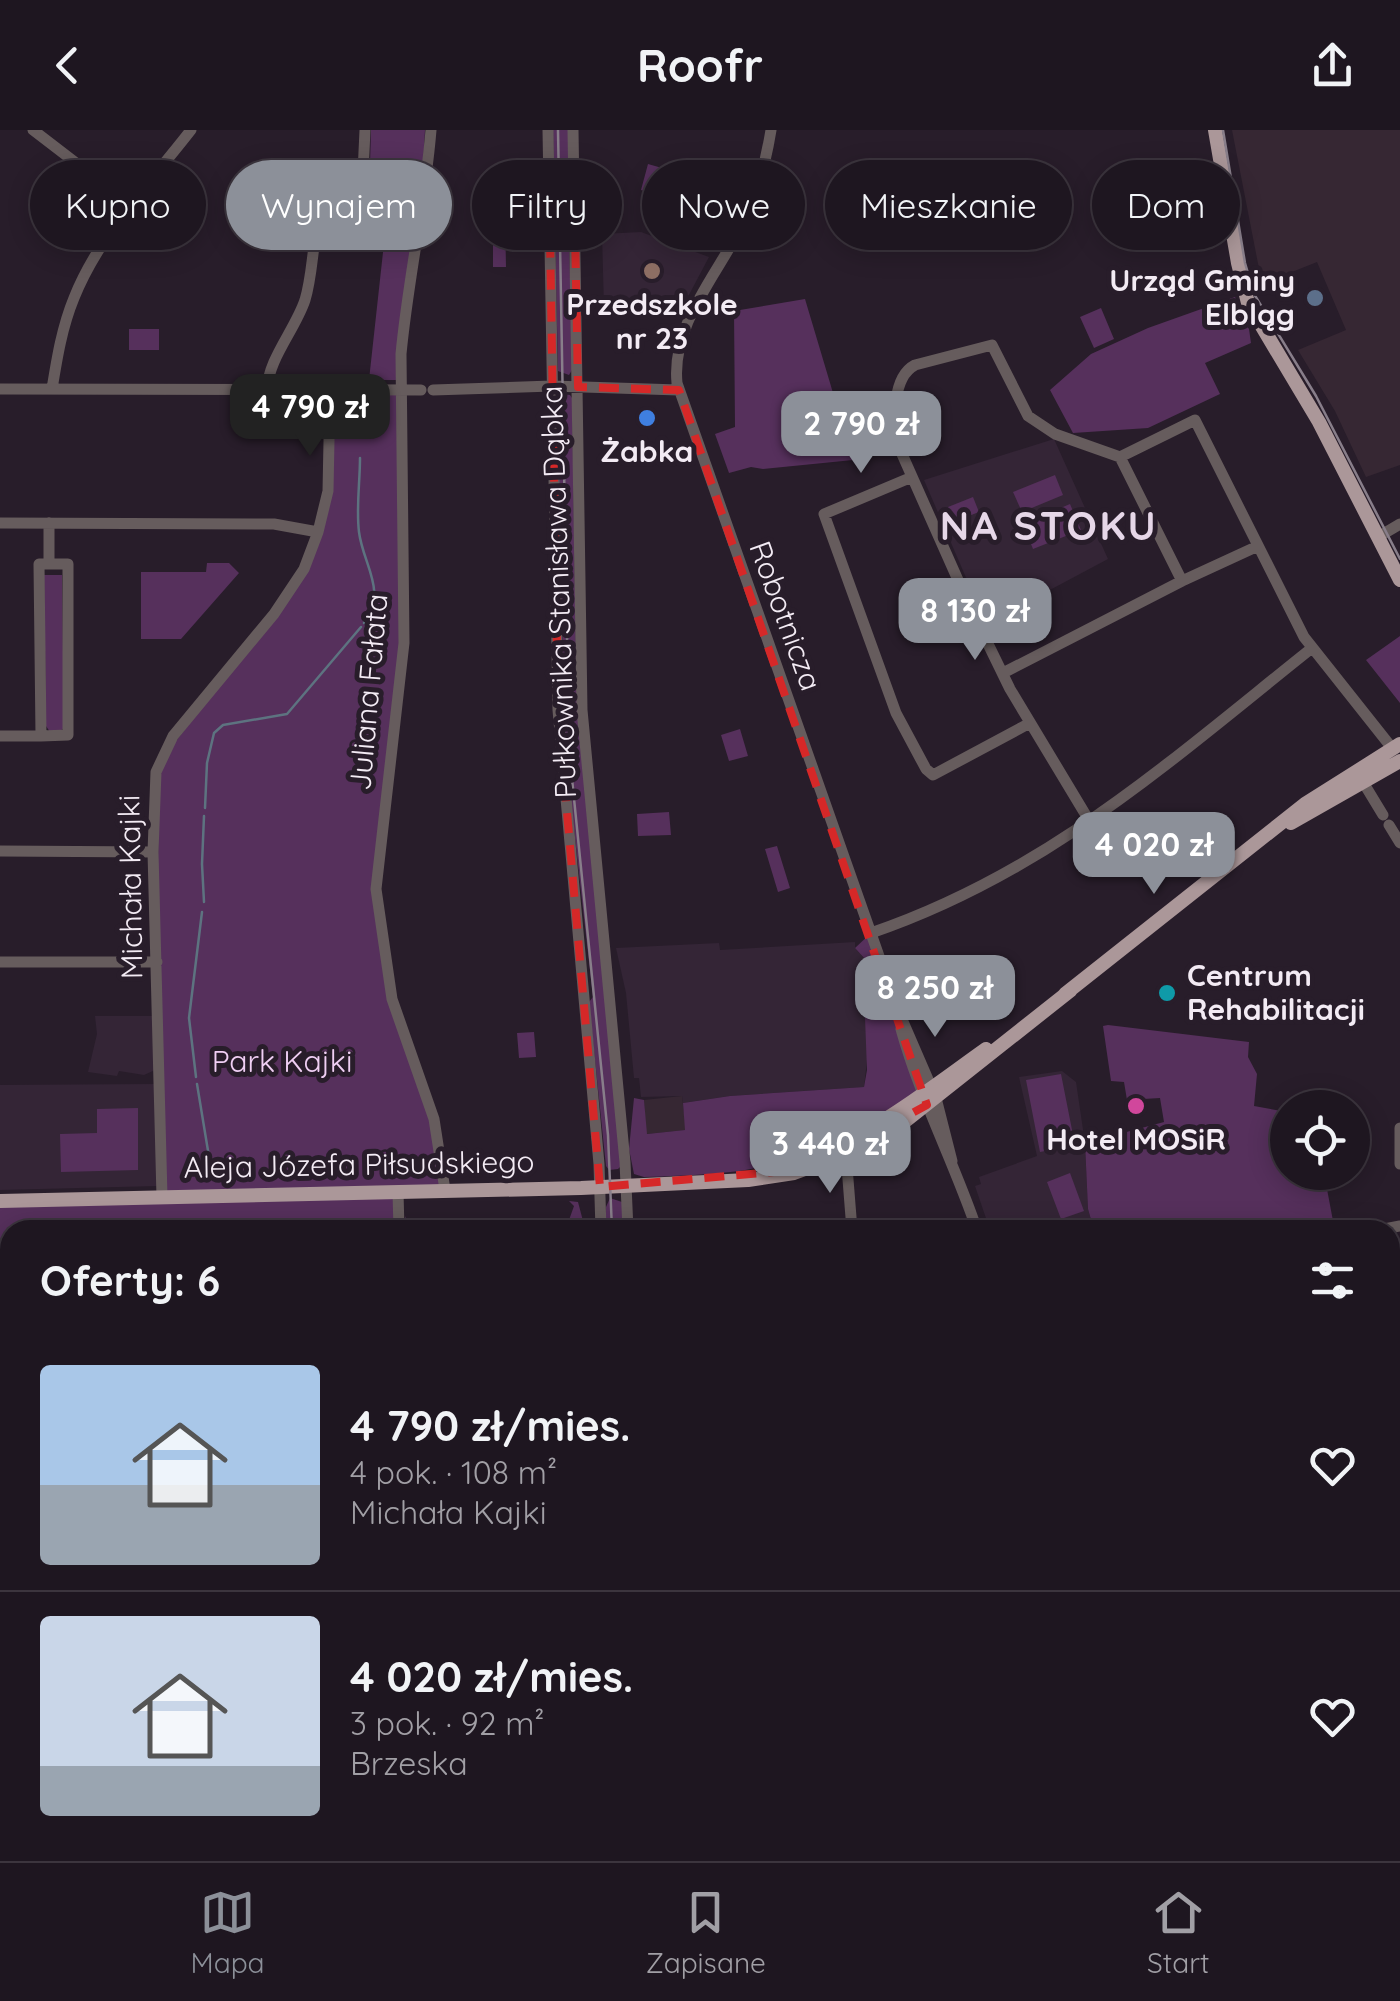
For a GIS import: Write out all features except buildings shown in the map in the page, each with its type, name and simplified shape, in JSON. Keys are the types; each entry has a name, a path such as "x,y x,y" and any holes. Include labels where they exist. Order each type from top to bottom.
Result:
{"main road":[{"path":"1214,130 1248,304 1319,422 1400,580"},
{"path":"1264,839 1363,782 1397,751"},
{"path":"929,1096 1071,990 1316,796 1397,751"},
{"name":"Aleja Józefa Piłsudskiego","path":"719,1182 824,1153 929,1096"},
{"name":"Aleja Józefa Piłsudskiego","path":"0,1201 719,1182 794,1173 846,1154 877,1139 929,1096"}],"street":[{"path":"33,130 72,160"},
{"path":"168,160 191,130"},
{"path":"268,390 270,372 306,298 316,228 352,226 361,218 364,130"},
{"name":"Juliana Fałata","path":"431,130 426,194 405,312 401,391 404,643 376,889 392,999 431,1106 445,1190"},
{"name":"Pułkownika Stanisława Dąbka","path":"548,130 549,160"},
{"name":"Pułkownika Stanisława Dąbka","path":"573,130 574,160"},
{"name":"Robotnicza","path":"772,130 751,204 682,338 676,370 679,390 973,1220"},
{"path":"52,390 61,338 76,294 99,250"},
{"name":"Pułkownika Stanisława Dąbka","path":"550,250 562,776 601,1220"},
{"name":"Pułkownika Stanisława Dąbka","path":"575,250 587,768 628,1220"},
{"path":"1090,822 1003,673 912,477 896,431 902,374 919,363 992,345 1028,416 1055,434 1120,457 1182,581"},
{"path":"0,389 401,391 552,386 679,390"},
{"name":"Michała Kajki","path":"162,1197 154,782 164,751 287,597 304,568 318,532 330,474 330,390"},
{"path":"1120,457 1196,420 1304,638 1397,751"},
{"path":"912,477 824,514 899,720 933,775 1030,722"},
{"path":"0,523 274,524 318,532"},
{"path":"49,523 49,564"},
{"path":"1378,538 1400,524"},
{"path":"1003,673 1258,546"},
{"path":"0,736 42,736 68,736 68,564 39,564 42,736"},
{"path":"871,933 988,884 1090,822 1312,648"},
{"path":"557,668 582,668"},
{"path":"1363,782 1400,844"},
{"path":"0,851 154,852"},
{"path":"0,962 157,962"},
{"path":"1400,1128 1400,1164"},
{"path":"846,1154 851,1220"},
{"path":"398,1192 399,1220"}],"highlighted area":[{"path":"549,177 574,177 578,387 679,390 927,1105 808,1169 600,1187 558,710"}],"shaded area":[{"path":"1232,130 1400,130 1400,465 1366,477 1335,411 1298,350 1346,330 1317,262 1262,284"},
{"name":"Przedszkole nr 23","path":"642,232 642,250 690,250 709,257 682,308 604,308 602,250 622,250 622,233"},
{"path":"1054,439 1108,559 986,624 924,480"},
{"path":"855,942 875,989 864,1087 683,1103 682,1096 641,1097 639,1078 634,1078 626,993 616,948 719,943 720,950"},
{"path":"95,1016 152,1016 155,1070 144,1075 119,1071 117,1076 88,1072 97,1034"},
{"path":"1062,1071 1076,1082 1091,1220 987,1220 975,1186 981,1184 979,1177 1037,1156 1019,1077"},
{"path":"155,1084 158,1186 0,1190 0,1085"},
{"path":"682,1096 686,1130 646,1134 644,1100"}],"green space":[{"path":"371,130 425,130 423,160 370,160"},
{"path":"553,130 568,130 569,160 554,160"},
{"path":"383,250 414,250 398,380 369,380"},
{"path":"493,250 506,250 506,267 493,267"},
{"path":"555,250 569,250 572,370 569,375 558,371"},
{"path":"1235,297 1251,343 1205,363 1220,394 1148,428 1073,433 1050,390 1091,354 1148,328"},
{"path":"805,299 853,460 751,467 729,473 715,434 735,427 734,311"},
{"path":"1101,308 1114,339 1094,348 1080,317"},
{"path":"129,329 159,329 159,350 129,350"},
{"name":"Park Kajki","path":"330,394 401,395 404,643 377,865 387,973 420,1072 445,1185 162,1192 157,962 159,763 287,597 324,512"},
{"path":"561,394 572,398 576,656 573,661 563,659 557,400"},
{"path":"1055,475 1063,495 1022,512 1013,492"},
{"path":"973,497 979,512 953,522 948,507"},
{"path":"1070,504 1081,530 1033,549 1023,524"},
{"path":"207,563 229,563 239,573 181,639 141,639 141,572 206,572"},
{"path":"44,575 62,575 64,728 59,732 50,732 46,726"},
{"path":"1400,636 1400,703 1366,660"},
{"path":"574,675 621,1166 609,1170 565,750 562,679"},
{"path":"740,729 748,756 729,761 721,735"},
{"path":"669,812 671,835 638,836 637,814"},
{"path":"777,846 790,888 778,892 765,849"},
{"path":"871,933 925,1085 876,1120 785,1161 734,1172 644,1177 634,1174 629,1149 634,1098 644,1100 647,1134 685,1130 683,1103 864,1087 864,991 874,988 865,959 855,948"},
{"path":"1103,1026 1249,1042 1248,1057 1257,1074 1254,1106 1270,1109 1270,1190 1327,1190 1333,1220 1091,1220 1085,1143 1164,1122 1160,1098 1127,1100 1124,1082 1111,1081"},
{"path":"534,1032 536,1057 519,1058 517,1033"},
{"path":"1061,1074 1075,1145 1040,1152 1026,1080"},
{"path":"138,1108 138,1170 61,1172 60,1134 97,1133 97,1109"},
{"path":"1070,1173 1084,1211 1061,1219 1047,1182"},
{"path":"398,1198 399,1220 0,1220 0,1207"},
{"path":"610,1198 622,1202 623,1220 606,1220"},
{"path":"569,1201 578,1202 583,1220 569,1220 574,1206"}],"waterway":[{"path":"360,458 359,532 374,589 371,611 364,623"},
{"path":"205,808 207,763 214,733 223,725 287,714 361,627"},
{"path":"204,816 204,902"},
{"path":"196,1077 189,1018 202,912"},
{"path":"197,1084 211,1169"}],"tram line":[{"path":"558,130 569,749 608,1135 612,1220"},
{"path":"1223,130 1245,263 1254,294 1316,396 1400,559"}],"place":[{"name":"Przedszkole nr 23","path":"652,271"},
{"name":"Urząd Gminy Elbląg","path":"1315,298"},
{"name":"Żabka","path":"647,418"},
{"name":"Centrum Rehabilitacji","path":"1167,993"},
{"name":"Hotel MOSiR","path":"1136,1106"}],"district":[{"name":"NA STOKU","path":"1049,526"}]}
